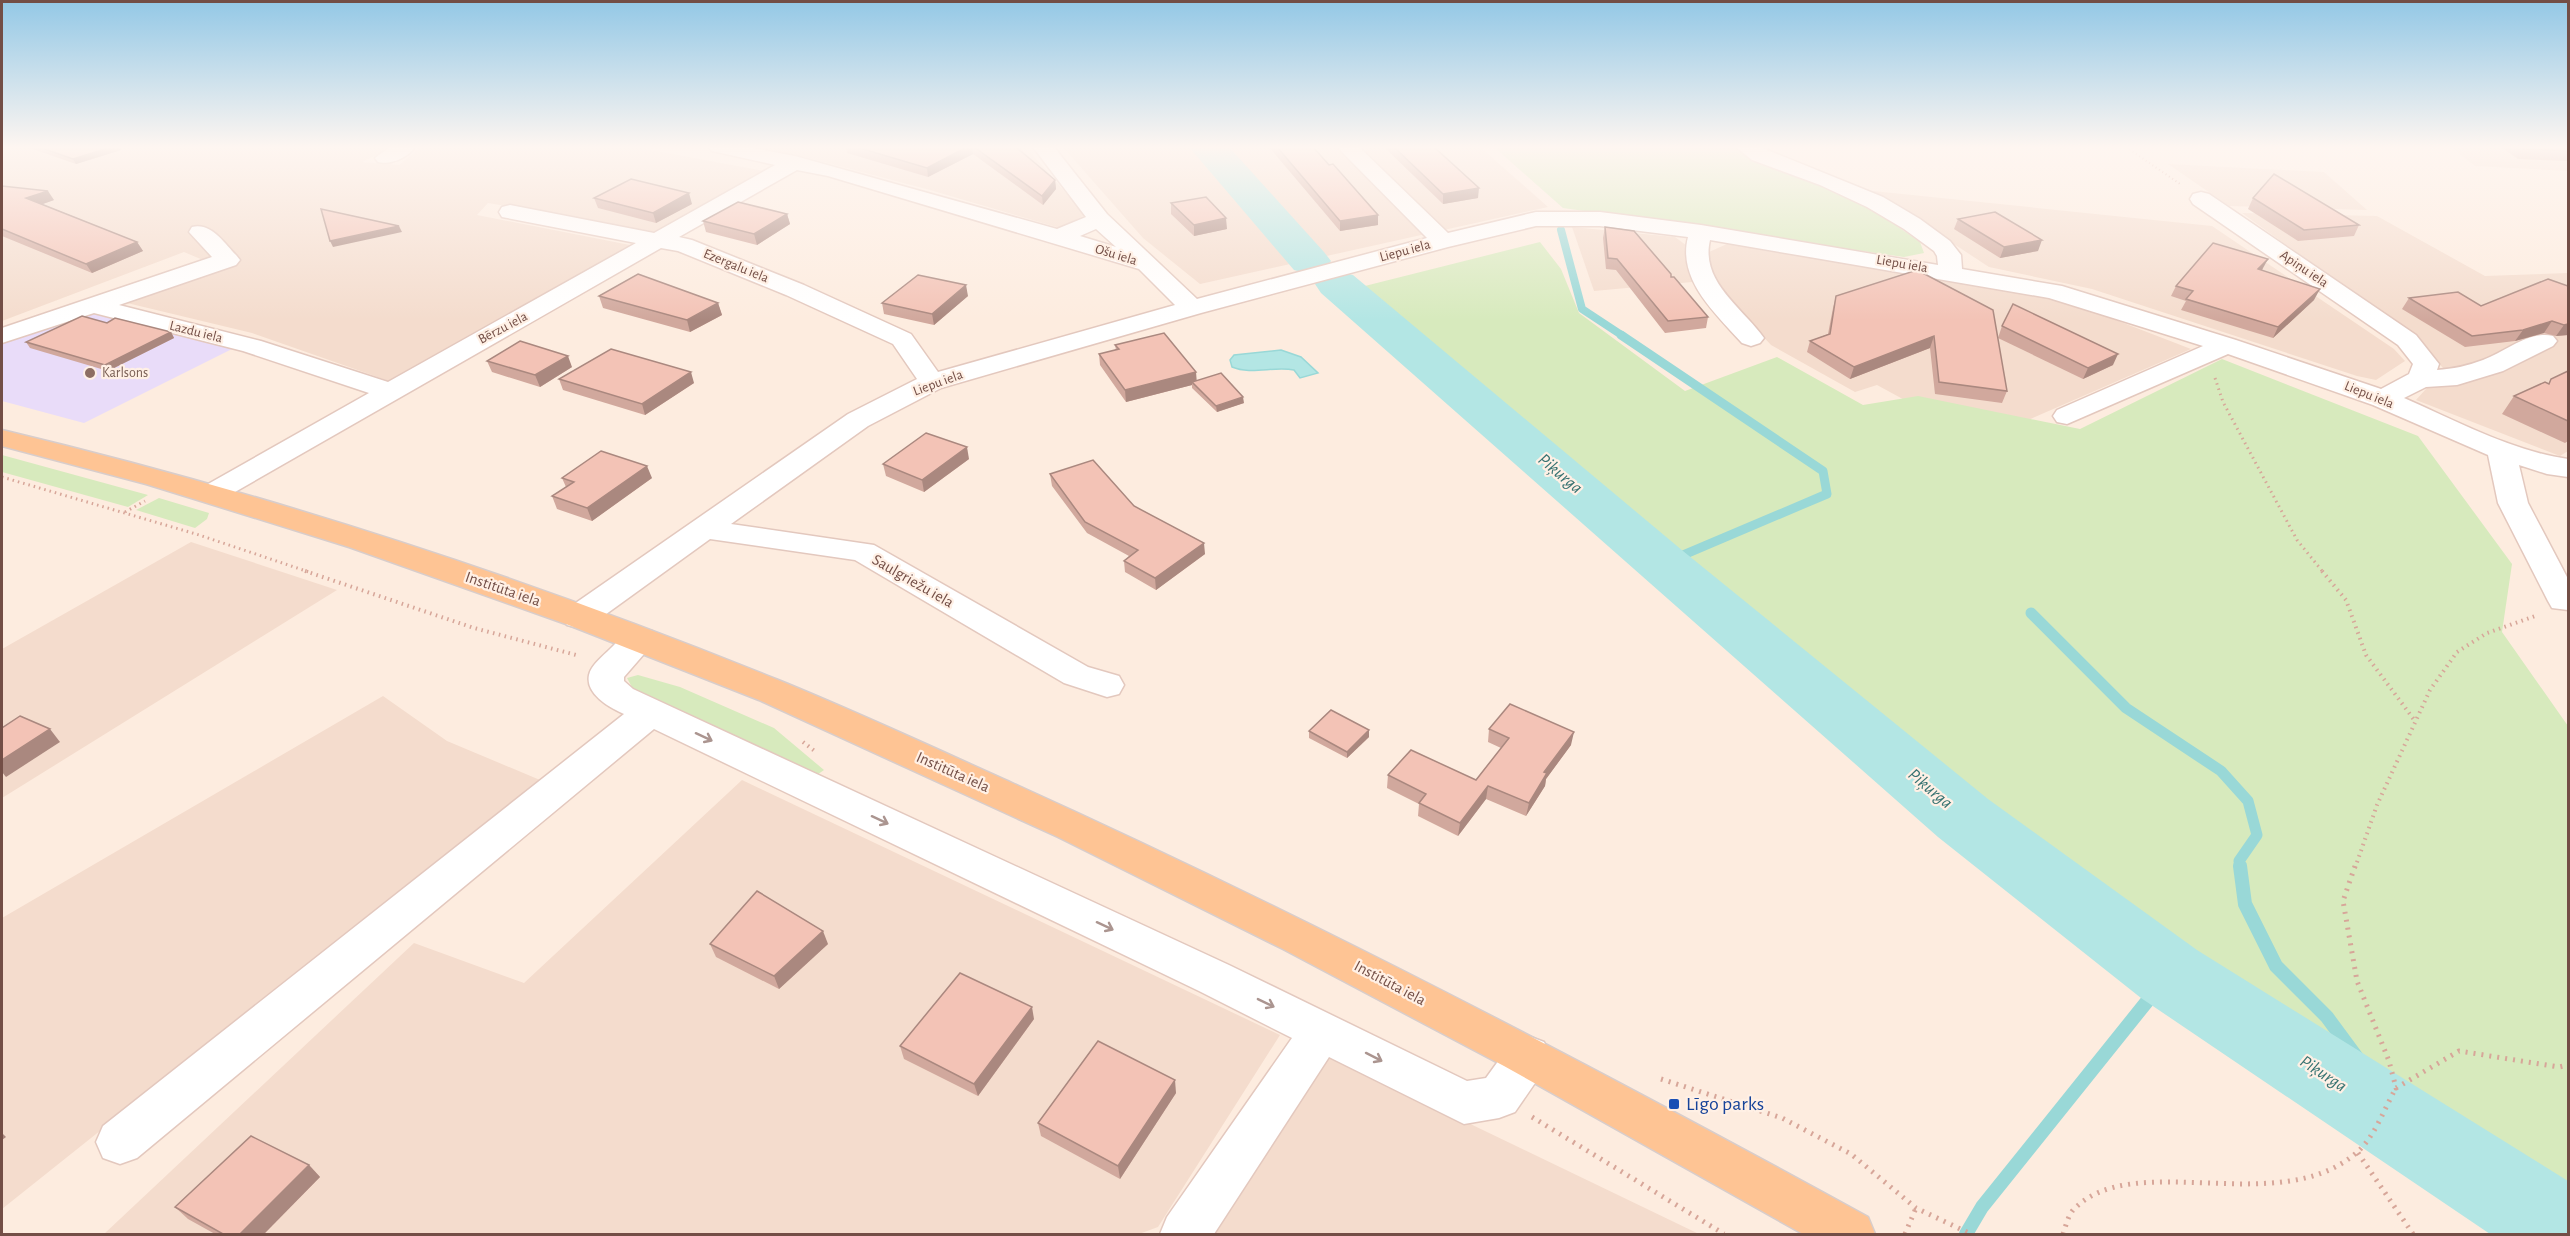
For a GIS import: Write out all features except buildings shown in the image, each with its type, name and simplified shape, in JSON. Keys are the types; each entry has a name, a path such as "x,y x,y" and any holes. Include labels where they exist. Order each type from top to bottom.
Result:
{"main road":[{"name":"Institūta iela","path":"2,438 211,494 353,538 579,616 808,707 1088,833 1350,962 1528,1056 1801,1222 1850,1234"}],"street":[{"name":"Bērzu iela","path":"211,494 720,205"},
{"name":"Ošu iela","path":"945,205 1147,264 1192,308"},
{"path":"1088,205 1099,219 1147,264"},
{"path":"1406,205 1443,241"},
{"path":"1880,205 1912,224 1942,246 1949,255 1951,272"},
{"name":"Apiņu iela","path":"2209,205 2407,340 2426,364 2420,379"},
{"name":"Ezergalu iela","path":"510,212 684,245 795,290 902,339 932,382"},
{"name":"Liepu iela","path":"579,616 858,420 932,382 1192,308 1443,241 1536,219 1564,217 1600,219 1701,232 1951,272 2053,291 2217,350 2383,399 2502,450 2547,465 2568,468"},
{"name":"Ošu iela","path":"1059,237 1099,219"},
{"path":"2,336 228,260 200,232"},
{"path":"1701,232 1697,251 1700,271 1708,289 1751,338"},
{"name":"Lazdu iela","path":"94,306 252,346 389,391"},
{"path":"2383,399 2420,379 2457,377 2494,364 2544,341"},
{"path":"2067,416 2217,350"},
{"path":"2502,450 2514,503 2564,601"},
{"name":"Saulgriežu iela","path":"702,529 863,552 1076,675 1107,685"},
{"path":"640,639 606,674 607,685 636,705 1322,1031 1464,1103 1499,1097 1528,1056"},
{"path":"120,1142 636,705"},
{"path":"1185,1234 1322,1031"}],"path":[{"path":"2217,350 2223,402 2297,540 2346,600 2366,656 2415,721"},
{"path":"2396,1088 2389,1061 2357,981 2343,901 2377,805 2415,721 2430,690 2457,652 2487,633 2535,616 2564,601"},
{"path":"2063,1234 2064,1228 2080,1201 2134,1182 2248,1185 2321,1175 2358,1153 2396,1088 2459,1051 2559,1067 2568,1065"},
{"path":"1661,1079 1782,1118 1851,1154 1916,1208 1971,1234"},
{"path":"2358,1153 2414,1234"},
{"path":"1905,1234 1916,1208"}],"shaded area":[{"path":"2,205 486,205 477,215 635,246 389,381 252,333 123,302 222,268 184,252 2,321"},
{"path":"498,205 707,205 656,232"},
{"path":"980,205 1076,205 1085,215 1060,228"},
{"path":"1114,205 1545,205 1548,207 1200,284 1143,238"},
{"path":"1894,205 2006,205 2212,226 2394,349 2405,361 2376,380 2357,376 2092,289 1989,267"},
{"path":"2227,205 2361,205 2367,210"},
{"path":"2242,213 2377,216 2485,276 2568,273 2568,451 2560,456 2416,400 2444,369 2410,334"},
{"path":"1572,227 1675,237 1687,246 1692,282 1594,291"},
{"path":"1727,244 2044,296 2082,307 2191,349 1980,441 1877,385 1855,392 1771,345 1714,284 1709,252"},
{"name":"Karlsons","path":"85,312 232,349 84,423 2,401 2,341"},
{"path":"191,542 337,590 2,798 2,649"},
{"path":"383,696 447,741 540,780 2,1209 2,918"},
{"path":"742,780 1280,1035 1158,1227 1139,1234 104,1234 414,943 524,983"},
{"path":"1327,1055 1699,1234 1209,1234"}],"green space":[{"path":"1559,205 1866,205 1920,242 1924,253 1904,257 1563,208"},
{"path":"1540,242 1561,269 1579,313 1685,391 1777,357 1863,405 1918,396 2080,429 2222,359 2418,436 2512,564 2502,632 2568,726 2568,1234 2529,1234 2040,904 1329,295"},
{"path":"2,455 148,495 128,507 2,472"},
{"path":"159,498 209,513 207,519 195,528 136,510"},
{"path":"638,675 680,687 774,728 824,770 814,777 634,691 627,678"}],"water":[{"path":"1281,350 1301,357 1318,373 1300,378 1294,370 1239,369 1232,367 1230,360 1234,355"}],"waterway":[{"name":"Piķurga","path":"1259,205 1309,261"},
{"path":"1561,230 1582,309 1623,336"},
{"name":"Piķurga","path":"1337,284 1662,564 1963,818 2169,974 2568,1233"},
{"path":"1621,335 1823,471 1827,494 1662,564"},
{"path":"2031,613 2126,708 2221,771 2248,801 2257,835 2239,861 2240,868"},
{"path":"2240,866 2245,904 2276,966 2327,1017 2369,1074 2369,1104"},
{"path":"1966,1234 1982,1207 2169,974"}],"place":[{"name":"Karlsons","path":"90,373"},
{"name":"Līgo parks","path":"1674,1104"}]}
